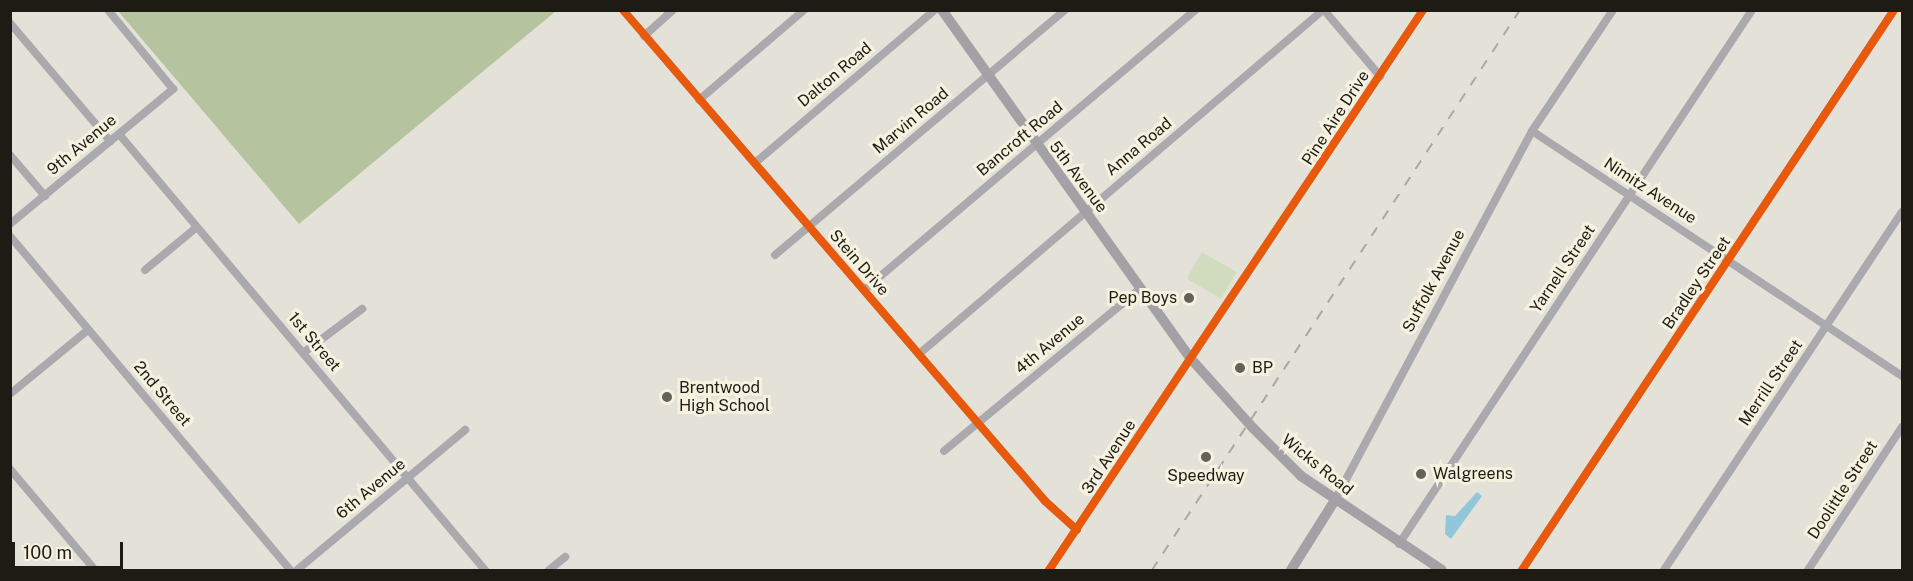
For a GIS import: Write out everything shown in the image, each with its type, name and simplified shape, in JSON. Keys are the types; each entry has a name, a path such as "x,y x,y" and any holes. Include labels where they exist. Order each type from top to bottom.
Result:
{"main road":[{"name":"5th Avenue","path":"942,10 1036,145 1192,360"},
{"name":"Wicks Road","path":"1192,360 1277,454 1335,500 1442,570"},
{"name":"Suffolk Avenue","path":"1290,570 1335,500"}],"street":[{"name":"9th Avenue","path":"10,224 172,89 108,10"},
{"name":"Stein Drive","path":"623,10 1045,501 1077,530"},
{"path":"644,36 673,10"},
{"path":"699,100 804,10"},
{"name":"Dalton Road","path":"755,163 935,10"},
{"name":"Marvin Road","path":"775,255 1065,10"},
{"name":"Bancroft Road","path":"864,290 1196,10"},
{"path":"1324,10 1380,76"},
{"name":"Anna Road","path":"919,354 1324,10"},
{"name":"Pine Aire Drive","path":"1192,360 1423,10"},
{"name":"Suffolk Avenue","path":"1335,500 1532,131 1613,10"},
{"name":"Yarnell Street","path":"1399,543 1752,10"},
{"name":"Bradley Street","path":"1522,570 1894,10"},
{"path":"10,22 110,141"},
{"name":"Nimitz Avenue","path":"1532,131 1902,376"},
{"name":"1st Street","path":"119,134 485,570"},
{"path":"10,155 45,196"},
{"name":"Merrill Street","path":"1664,570 1902,212"},
{"path":"145,270 197,227"},
{"name":"2nd Street","path":"10,236 290,570"},
{"name":"4th Avenue","path":"945,451 1141,288"},
{"path":"303,353 362,309"},
{"path":"10,394 88,330"},
{"name":"3rd Avenue","path":"1049,570 1192,360"},
{"name":"Doolittle Street","path":"1808,570 1902,427"},
{"name":"6th Avenue","path":"297,570 465,430"},
{"path":"10,469 94,570"},
{"path":"549,570 565,557"}],"green space":[{"path":"118,11 556,11 299,224"},
{"path":"1202,252 1237,272 1221,299 1186,279"}],"water":[{"path":"1477,492 1482,496 1451,539 1445,534 1446,515 1455,516"}],"railway":[{"path":"1152,570 1520,10"}],"cycle path":[{"path":"623,10 1045,501 1077,530"},
{"path":"1049,570 1423,10"},
{"path":"1522,570 1894,10"}],"place":[{"name":"Pep Boys","path":"1189,298"},
{"name":"BP","path":"1240,368"},
{"name":"Brentwood High School","path":"667,397"},
{"name":"Speedway","path":"1206,457"},
{"name":"Walgreens","path":"1421,474"}]}
